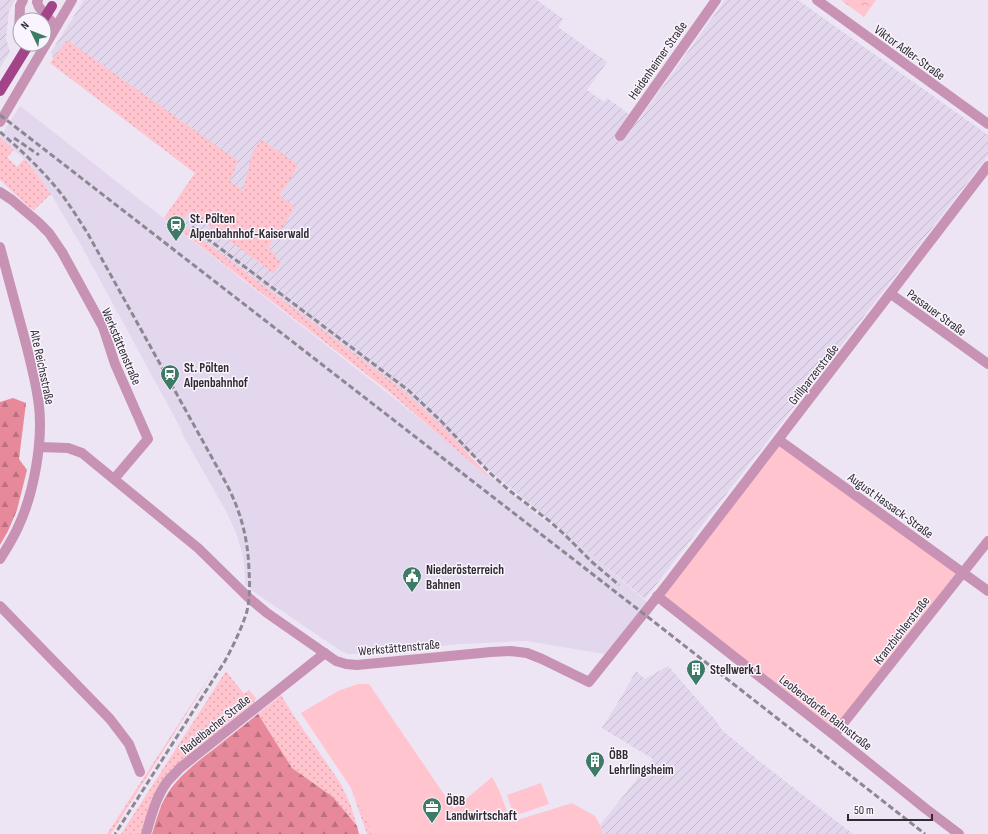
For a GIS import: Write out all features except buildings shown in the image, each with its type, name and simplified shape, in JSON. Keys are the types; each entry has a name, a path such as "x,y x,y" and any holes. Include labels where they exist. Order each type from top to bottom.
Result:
{"main road":[{"path":"48,12 52,6"},
{"path":"0,91 22,52"}],"street":[{"path":"20,12 20,6 23,0"},
{"path":"38,0 39,6 56,27"},
{"path":"0,122 72,0"},
{"name":"Heidenheimer Straße","path":"620,136 716,0"},
{"name":"Viktor Adler-Straße","path":"817,0 988,124"},
{"path":"32,52 37,60"},
{"name":"Grillparzerstraße","path":"658,596 988,166"},
{"name":"Werkstättenstraße","path":"0,192 38,222 53,238 62,252 103,327 115,364 148,439 114,479"},
{"name":"Alte Reichsstraße","path":"0,247 34,370 39,406 40,427 39,447 29,498 19,525 0,559"},
{"name":"Passauer Straße","path":"890,294 988,364"},
{"name":"August Hassack-Straße","path":"778,440 988,591"},
{"name":"Werkstättenstraße","path":"39,447 68,448 82,453 198,548 248,598 336,661 346,664 357,665 491,652 527,653 590,682 658,596"},
{"name":"Kranzbichlerstraße","path":"834,735 988,541"},
{"name":"Leobersdorfer Bahnstraße","path":"658,596 959,834"},
{"path":"0,606 110,719 129,744 140,772"},
{"name":"Nadelbacher Straße","path":"146,834 160,794 167,782 180,768 325,653"}],"shaded area":[{"path":"0,0 15,0 9,11 6,38 10,52 0,68"},
{"path":"84,0 537,0 563,19 558,27 607,62 587,90 604,102 607,98 638,121 725,0 798,0 988,135 988,156 645,599 329,338 164,218 196,174 56,67 51,52"},
{"path":"20,106 390,395 561,534 564,531 647,602 605,654 526,641 429,647 426,645 423,648 379,653 348,654 341,651 245,585 242,552 236,533 227,513 181,432 182,431 82,247 51,194 36,173 24,159 0,137"},
{"path":"668,666 716,721 722,730 759,761 853,834 603,834 600,825 653,759 602,728 636,671 645,679"}],"green space":[{"path":"841,0 876,0 864,17"},
{"path":"67,40 238,161 230,181 243,191 252,154 261,139 298,165 279,195 295,207 284,225 268,246 281,263 273,273 190,211 180,223 404,391 442,426 488,475 487,476 388,391 164,218 195,173 50,63"},
{"path":"0,137 14,150 7,157 17,167 24,159 51,194 34,210 0,180"},
{"path":"13,398 26,403 19,459 27,470 17,510 0,545 0,402"},
{"path":"779,440 962,573 834,735 657,596"},
{"path":"221,659 111,834 107,834"},
{"path":"226,671 244,694 249,690 256,698 254,702 197,749 150,804 141,834 121,834"},
{"path":"358,684 369,684 454,809 492,777 499,790 511,822 572,803 595,816 603,834 374,834 351,788 301,713 338,691"},
{"path":"281,695 341,784 351,806 357,826 333,797 292,768 258,714"},
{"path":"258,714 292,768 333,797 357,826 359,834 152,834 164,801 176,782 194,765"},
{"path":"541,783 549,804 514,816 507,795"},
{"path":"351,788 374,834 367,834"}],"railway":[{"path":"0,115 644,614 925,834"},
{"path":"0,132 31,160 59,191 88,234 226,483 240,515 247,547 250,581 249,601 247,611 237,637 225,661 115,834"},
{"path":"14,138 39,155"},
{"path":"192,227 408,390 441,421 490,473 510,491 548,520 592,562 619,585"}],"place":[{"name":"St. Pölten Alpenbahnhof-Kaiserwald","path":"176,242"},
{"name":"St. Pölten Alpenbahnhof","path":"170,391"},
{"name":"Niederösterreich Bahnen","path":"412,593"},
{"name":"Stellwerk 1","path":"696,686"},
{"name":"ÖBB Lehrlingsheim","path":"595,778"},
{"name":"ÖBB Landwirtschaft","path":"432,824"}]}
